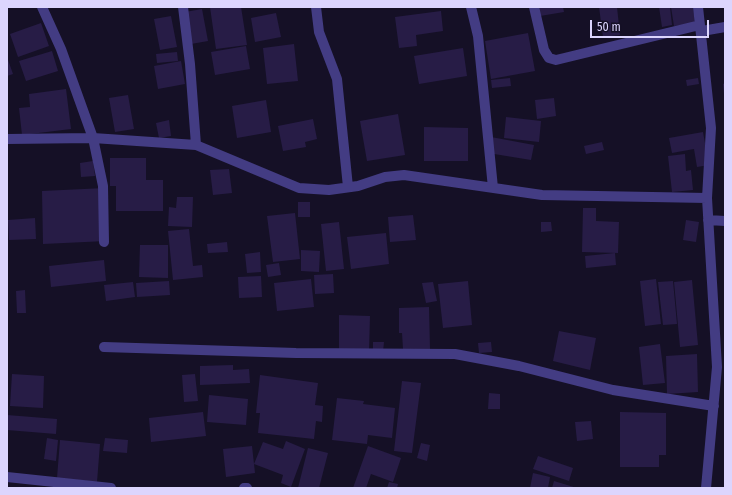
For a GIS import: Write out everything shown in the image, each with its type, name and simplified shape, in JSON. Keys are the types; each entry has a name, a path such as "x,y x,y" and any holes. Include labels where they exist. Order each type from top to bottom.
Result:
{"street":[{"path":"42,7 61,49 93,138 103,186 104,242"},
{"path":"183,7 190,64 196,145"},
{"path":"316,7 319,32 337,79 348,187"},
{"path":"471,7 478,36 493,188"},
{"path":"534,7 544,50 549,58 556,60 701,28 725,27"},
{"path":"698,7 711,128 706,198 717,367 706,488"},
{"path":"7,139 93,138 196,145 299,188 329,190 348,187 385,177 404,175 542,195 706,198"},
{"path":"708,220 725,220"},
{"path":"104,347 296,353 455,354 519,366 613,390 714,406"},
{"path":"7,477 41,484 111,488"}],"building":[{"path":"210,7 241,7 247,45 216,49"},
{"path":"538,7 563,7 564,12 540,16"},
{"path":"599,7 617,7 620,35 603,37"},
{"path":"659,7 670,7 672,25 662,27"},
{"path":"671,7 693,7 695,24 674,26"},
{"path":"202,9 208,41 191,44 185,12"},
{"path":"441,11 443,31 416,35 417,46 399,48 395,17"},
{"path":"276,13 281,37 255,42 251,18"},
{"path":"171,16 177,47 160,50 154,19"},
{"path":"41,23 49,46 18,57 10,34"},
{"path":"528,33 535,71 491,79 485,41"},
{"path":"294,44 298,81 267,84 263,48"},
{"path":"246,46 250,69 215,75 211,52"},
{"path":"463,48 467,76 419,84 414,56"},
{"path":"52,51 58,71 26,81 19,61"},
{"path":"177,52 178,61 157,63 156,54"},
{"path":"7,57 13,74 7,76"},
{"path":"181,61 185,84 158,89 154,66"},
{"path":"510,78 511,86 492,88 491,80"},
{"path":"698,78 699,84 687,86 686,80"},
{"path":"725,83 725,94 724,94 723,84"},
{"path":"66,89 71,129 22,135 19,108 30,107 29,94"},
{"path":"128,95 134,129 115,132 109,98"},
{"path":"554,98 556,116 537,119 535,100"},
{"path":"266,100 271,132 237,138 232,106"},
{"path":"398,114 405,155 367,161 360,121"},
{"path":"506,117 541,121 539,142 504,138"},
{"path":"313,119 317,139 305,142 306,147 283,151 278,126"},
{"path":"169,120 171,136 159,138 156,123"},
{"path":"424,127 468,128 468,161 424,161"},
{"path":"703,132 709,165 697,167 694,149 672,153 669,138"},
{"path":"491,137 534,145 531,160 488,153"},
{"path":"602,142 604,150 586,154 584,146"},
{"path":"685,154 686,171 691,170 693,190 672,192 668,156"},
{"path":"110,158 146,158 146,180 163,180 163,211 116,211 116,186 110,186"},
{"path":"93,161 95,176 81,177 80,163"},
{"path":"229,169 232,193 213,195 210,170"},
{"path":"105,188 106,241 43,244 42,191"},
{"path":"177,197 193,197 192,227 168,226 169,207 176,208"},
{"path":"298,202 310,202 310,217 298,217"},
{"path":"583,208 596,208 596,221 619,222 618,253 582,252"},
{"path":"295,213 300,259 273,262 267,216"},
{"path":"413,215 416,240 390,242 388,217"},
{"path":"35,218 36,239 9,240 8,220"},
{"path":"686,220 699,222 696,242 683,240"},
{"path":"339,222 344,269 326,271 321,224"},
{"path":"541,222 551,222 552,231 541,232"},
{"path":"189,229 193,266 202,265 203,277 173,280 168,231"},
{"path":"386,233 389,264 351,269 347,237"},
{"path":"227,242 228,252 208,253 207,244"},
{"path":"140,245 168,245 168,278 139,277"},
{"path":"301,250 320,251 319,272 301,271"},
{"path":"260,252 261,272 247,273 245,254"},
{"path":"615,253 616,265 586,268 585,256"},
{"path":"104,260 106,281 51,287 49,266"},
{"path":"279,263 281,275 268,277 266,265"},
{"path":"333,274 334,293 315,294 314,275"},
{"path":"261,276 262,297 239,298 238,277"},
{"path":"311,279 314,307 277,311 274,283"},
{"path":"656,279 661,324 645,326 640,281"},
{"path":"692,280 698,345 680,347 674,282"},
{"path":"169,281 170,295 137,297 136,283"},
{"path":"468,281 472,325 443,328 438,284"},
{"path":"673,281 677,324 663,325 658,282"},
{"path":"133,282 135,297 106,301 104,285"},
{"path":"433,282 437,301 426,303 422,283"},
{"path":"25,290 26,313 17,313 16,291"},
{"path":"429,307 430,349 403,349 402,333 399,333 399,308"},
{"path":"339,315 370,316 369,352 339,352"},
{"path":"559,331 596,338 590,370 553,361"},
{"path":"373,342 384,342 383,352 373,352"},
{"path":"491,342 492,352 479,353 478,343"},
{"path":"660,344 665,383 643,385 639,347"},
{"path":"697,354 698,392 667,394 666,356"},
{"path":"233,365 233,370 249,369 250,383 200,385 200,366"},
{"path":"12,374 44,376 43,408 10,406"},
{"path":"195,374 198,401 184,402 182,375"},
{"path":"260,375 318,383 315,405 323,406 322,422 316,421 314,439 258,433 260,413 256,413"},
{"path":"402,381 421,383 412,453 394,451"},
{"path":"489,393 500,394 500,409 488,409"},
{"path":"209,395 248,399 246,425 207,422"},
{"path":"337,398 364,401 363,404 395,408 392,438 368,435 367,444 332,440"},
{"path":"203,412 206,436 151,442 149,418"},
{"path":"620,412 666,413 666,455 659,455 659,467 620,467"},
{"path":"7,415 57,419 56,434 7,430"},
{"path":"591,421 593,439 577,441 575,422"},
{"path":"47,438 58,440 56,461 44,459"},
{"path":"105,438 128,440 127,453 103,451"},
{"path":"60,440 100,444 97,482 57,478"},
{"path":"286,441 305,449 291,487 281,483 283,475 254,464 263,442 283,449"},
{"path":"421,443 430,445 427,461 417,458"},
{"path":"252,446 255,473 226,477 223,449"},
{"path":"368,446 401,458 393,482 371,474 366,488 353,488"},
{"path":"308,448 328,453 319,488 298,488"},
{"path":"538,456 573,468 569,481 533,469"},
{"path":"533,473 550,477 548,488 530,488"},
{"path":"554,481 577,488 552,488"},
{"path":"389,482 398,484 397,488 387,488"}]}
